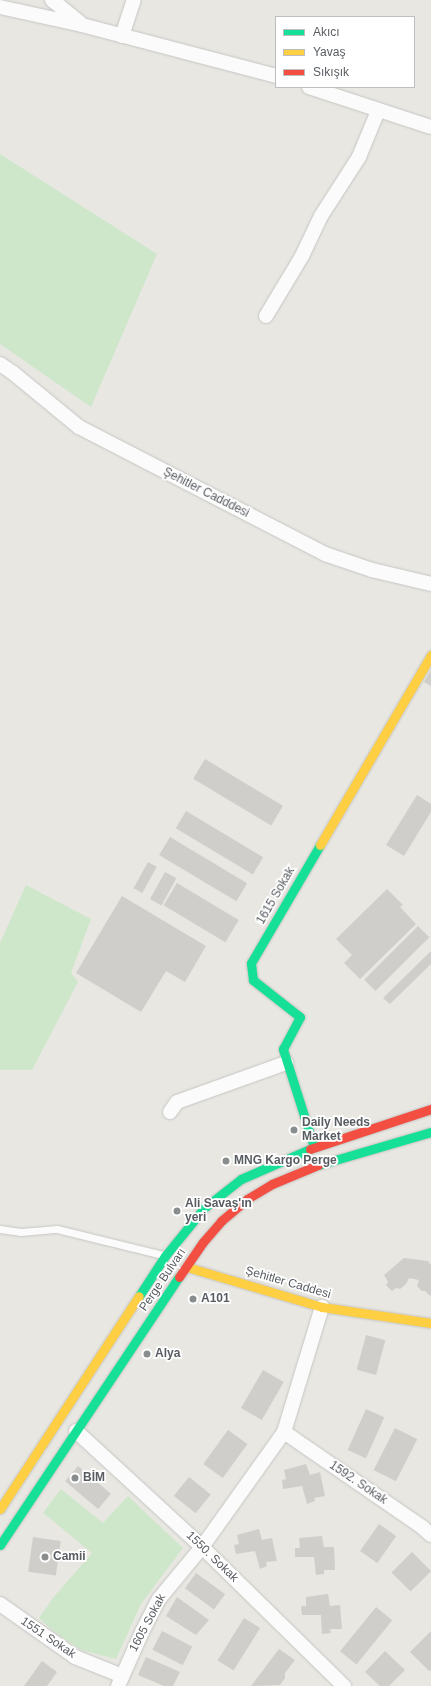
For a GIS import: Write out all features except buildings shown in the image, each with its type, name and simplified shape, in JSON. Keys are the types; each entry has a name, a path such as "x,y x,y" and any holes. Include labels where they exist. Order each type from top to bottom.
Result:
{"main road":[{"name":"1615 Sokak","path":"314,1148 286,1063 283,1049 300,1017 253,980 250,964 431,655"},
{"name":"Perge Bulvarı","path":"0,1509 166,1256 204,1208 241,1179 314,1148 431,1110"},
{"name":"Perge Bulvarı","path":"0,1545 203,1242 221,1221 247,1200 272,1184 314,1166 431,1132"},
{"name":"Şehitler Caddesi","path":"186,1267 322,1307 431,1322"}],"street":[{"path":"52,0 82,24"},
{"path":"122,36 134,0"},
{"path":"0,7 82,24 122,36 275,76"},
{"path":"312,88 431,127"},
{"path":"266,316 302,256 321,216 359,157 378,110"},
{"name":"Şehitler Cadddesi","path":"0,364 12,372 79,428 325,554 372,570 431,584"},
{"path":"170,1112 177,1102 286,1063"},
{"name":"1605 Sokak","path":"120,1681 142,1632 160,1599 202,1547 284,1432 322,1307"},
{"name":"1550. Sokak","path":"76,1431 202,1547 344,1686"},
{"name":"1592. Sokak","path":"284,1432 422,1527 431,1535"},
{"name":"1551 Sokak","path":"0,1604 75,1657 120,1681"}],"lane":[{"path":"0,1229 21,1232 57,1230 166,1256"}],"green space":[{"path":"0,154 157,254 91,407 0,344"},
{"path":"26,885 91,919 71,973 78,982 32,1070 0,1070 0,943"},
{"path":"61,1489 103,1523 128,1496 183,1548 141,1604 116,1659 81,1650 52,1630 39,1618 53,1598 92,1553 43,1513"}],"traffic: fast":[{"path":"314,1147 283,1049 300,1017 253,980 251,963 320,845"},
{"path":"318,1165 431,1132"},
{"path":"139,1296 165,1256 204,1208 241,1179 310,1149"},
{"path":"0,1545 179,1277"}],"traffic: slow":[{"path":"320,845 431,655"},
{"path":"187,1267 322,1307 431,1323"},
{"path":"0,1509 139,1296"}],"traffic: jam":[{"path":"310,1149 431,1109"},
{"path":"179,1277 203,1242 221,1221 247,1199 272,1184 318,1165"}],"place":[{"name":"Daily Needs Market","path":"294,1130"},
{"name":"MNG Kargo Perge","path":"226,1161"},
{"name":"Ali Savaş'ın yeri","path":"177,1211"},
{"name":"A101","path":"193,1299"},
{"name":"Alya","path":"147,1354"},
{"name":"BİM","path":"75,1478"},
{"name":"Camii","path":"45,1557"}]}
